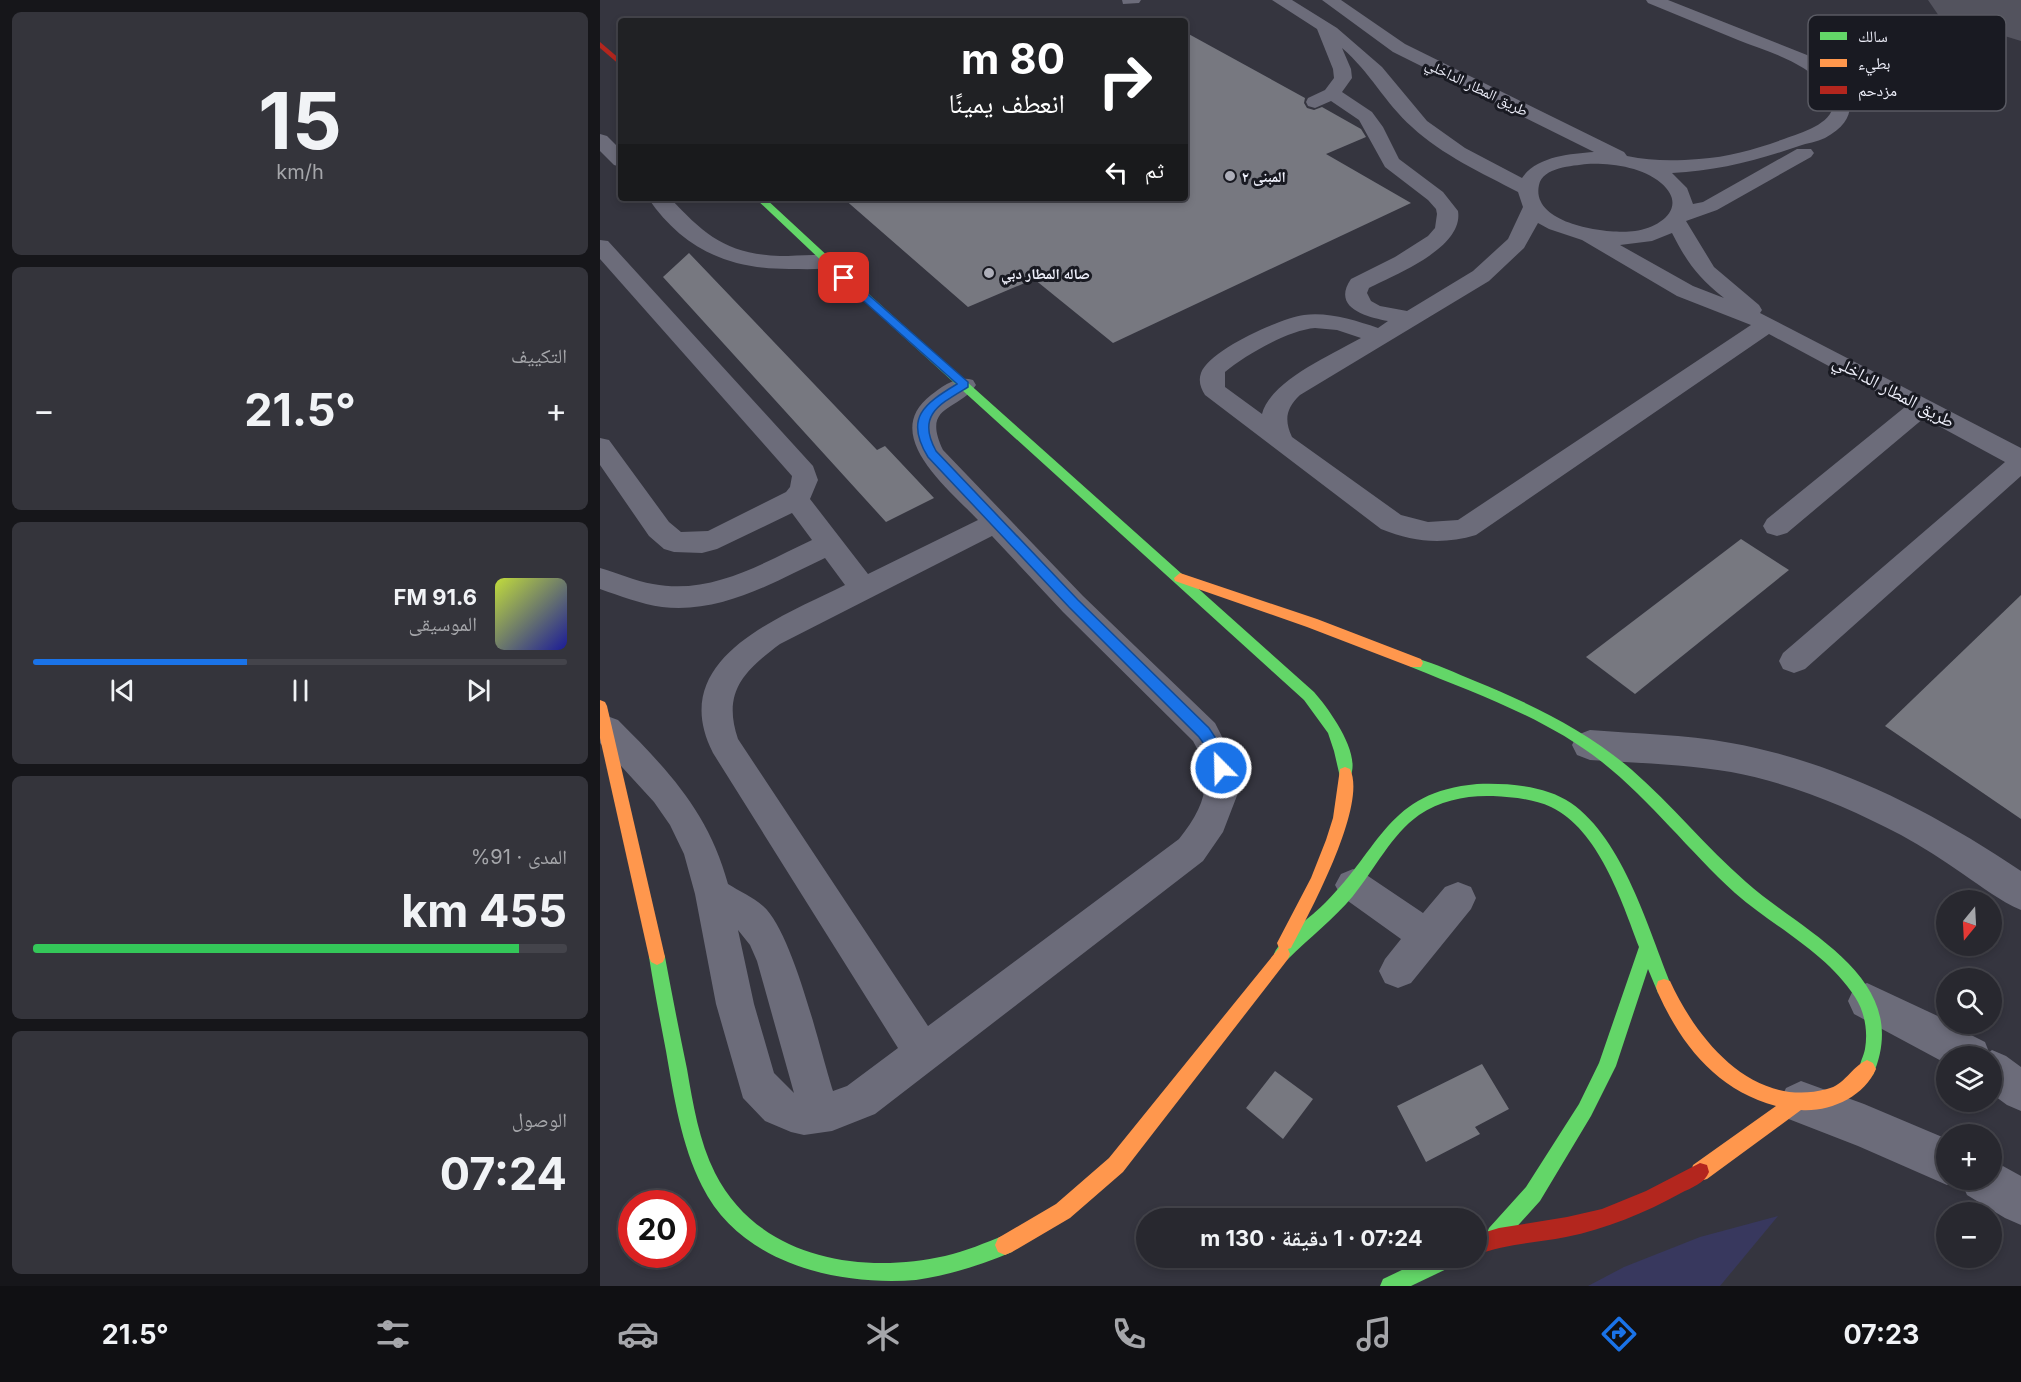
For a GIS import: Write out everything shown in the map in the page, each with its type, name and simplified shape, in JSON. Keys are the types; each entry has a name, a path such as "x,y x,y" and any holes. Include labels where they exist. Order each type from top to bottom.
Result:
{"street":[{"path":"600,44 618,61"},
{"path":"763,201 826,262 1180,578 1319,707 1338,737 1345,770 1344,796 1338,828 1330,852 1279,955"},
{"path":"1180,578 1300,617 1419,664 1545,718 1590,745 1624,772 1732,880 1851,978 1867,1001 1873,1023 1875,1044 1871,1063 1860,1081 1844,1093 1825,1101 1798,1103 1718,1160 1670,1189 1618,1212 1566,1227 1496,1235 1487,1240"},
{"path":"604,717 660,970 691,1142 704,1173 721,1203 744,1228 780,1253 820,1270 867,1279 927,1272 986,1253 1032,1232 1074,1203 1113,1170 1279,955 1334,907 1404,816 1421,805 1459,791 1500,790 1532,795 1564,805 1585,824 1619,879 1680,1021 1700,1051 1728,1076 1763,1094 1798,1103 1936,1158"},
{"path":"1590,745 1687,752 1751,762 1802,776 1851,794 1938,837 2021,892"},
{"path":"1496,1235 1533,1194 1585,1110 1607,1066 1647,948"},
{"path":"2001,1190 2021,1202"},
{"path":"1390,1286 1427,1268"}],"lane":[{"name":"طريق المطار الداخلي","path":"1280,0 1324,26 1375,70 1419,124 1530,198 1556,225 1590,236 1607,238 1641,236 1661,230 1678,217 1684,204 1681,193 1661,175 1399,48 1330,0"},
{"path":"1654,0 1808,63"},
{"path":"1324,26 1342,69 1329,92"},
{"path":"1329,92 1365,96 1419,124"},
{"path":"1329,92 1366,117 1375,129 1386,155 1406,165 1447,210 1448,223 1442,234 1429,244 1359,284 1355,292 1356,300 1363,307 1379,313 1410,318"},
{"path":"1638,165 1678,167 1735,160 1818,134 1834,124 1841,111"},
{"path":"1678,217 1710,206 1806,152 1816,141 1818,134"},
{"path":"600,140 618,158"},
{"path":"1436,156 1456,150"},
{"name":"طريق المطار الداخلي","path":"1530,198 1530,180 1538,172 1563,161 1596,158 1638,165"},
{"path":"1282,442 1275,429 1274,417 1277,404 1286,393 1458,291 1500,260 1516,243 1526,226 1530,198"},
{"path":"661,201 704,243 723,252 759,261 826,262"},
{"name":"طريق المطار الداخلي","path":"1678,217 1696,259 1707,272 1768,324"},
{"name":"طريق المطار الداخلي","path":"1590,236 1685,291 1768,324 2021,460"},
{"path":"600,246 804,472 806,481 796,499 717,539 702,543 674,542 659,529 600,446"},
{"path":"1379,336 1330,321 1305,321 1284,329 1216,368 1211,379 1214,390 1391,522 1408,530 1448,533 1466,528 1480,520 1768,324"},
{"path":"604,717 662,786 683,817 700,852 715,895 729,977 756,1083 766,1099 781,1109 799,1114 820,1114 842,1109 861,1100 1191,850 1208,830 1219,809 1223,788 1221,768 1215,749 1204,732 1073,604 932,454 925,441 922,428 924,418 933,404 964,385"},
{"path":"1777,526 1922,406"},
{"path":"1794,662 2021,460"},
{"path":"796,499 863,589"},
{"path":"923,1053 730,754 716,726 715,706 722,684 735,665 749,650 769,636 996,522"},
{"path":"600,578 633,590 672,597 695,597 718,593 823,535"},
{"path":"1353,885 1426,936"},
{"path":"715,895 751,918 763,934 775,961 820,1114"},
{"path":"1398,971 1458,898"},
{"path":"1867,1001 1928,1030 1954,1046"},
{"path":"2002,1077 2021,1091"}],"shaded area":[{"path":"1778,1216 1720,1286 1588,1286 1624,1267 1700,1237"}],"building":[{"path":"1188,34 1305,98 1304,103 1307,108 1314,110 1322,107 1361,129 1366,137 1326,154 1411,203 1113,343 1034,279 968,307 846,201 1188,201"},
{"path":"689,253 877,450 885,446 934,498 886,522 663,277"},
{"path":"1741,539 1789,570 1635,694 1586,657"},
{"path":"2021,595 2021,819 1885,726"},
{"path":"1482,1064 1509,1109 1475,1127 1480,1134 1426,1162 1397,1106"},
{"path":"1275,1071 1313,1099 1283,1139 1246,1108"}],"taxiway":[{"path":"1965,0 2021,19"}],"traffic: fast":[{"path":"763,201 868,299 1309,696 1334,731 1342,751 1345,773"},
{"path":"1416,663 1524,708 1585,742 1647,793 1741,888 1821,949 1850,976 1861,991 1870,1010 1874,1040 1867,1069"},
{"path":"1282,954 1340,900 1394,829 1413,811 1433,800 1454,793 1499,790 1542,797 1565,807 1582,821 1597,841 1624,889 1664,987"},
{"path":"1496,1235 1533,1194 1585,1110 1607,1066 1647,948"},
{"path":"657,957 684,1101 699,1156 721,1200 753,1235 792,1256 821,1266 852,1272 914,1271 975,1257 1005,1245"},
{"path":"1390,1286 1427,1268"}],"traffic: slow":[{"path":"1180,578 1312,623 1416,663"},
{"path":"600,706 657,957"},
{"path":"1285,943 1334,840 1344,796 1345,773"},
{"path":"1005,1245 1063,1211 1116,1165 1282,954"},
{"path":"1664,987 1683,1024 1708,1057 1725,1072 1766,1094 1788,1100 1811,1102 1832,1097 1851,1087 1867,1069"},
{"path":"1700,1172 1795,1103"}],"traffic: jam":[{"path":"600,44 618,61"},
{"path":"1487,1241 1521,1233 1567,1227 1602,1218 1653,1198 1700,1172"}],"place":[{"name":"المبنى ٢","path":"1230,176"},
{"name":"صاله المطار دبي","path":"989,273"}],"route":[{"path":"844,278 964,385 933,404 924,418 922,428 925,441 932,454 1073,604 1204,732 1215,749 1221,768"}]}
